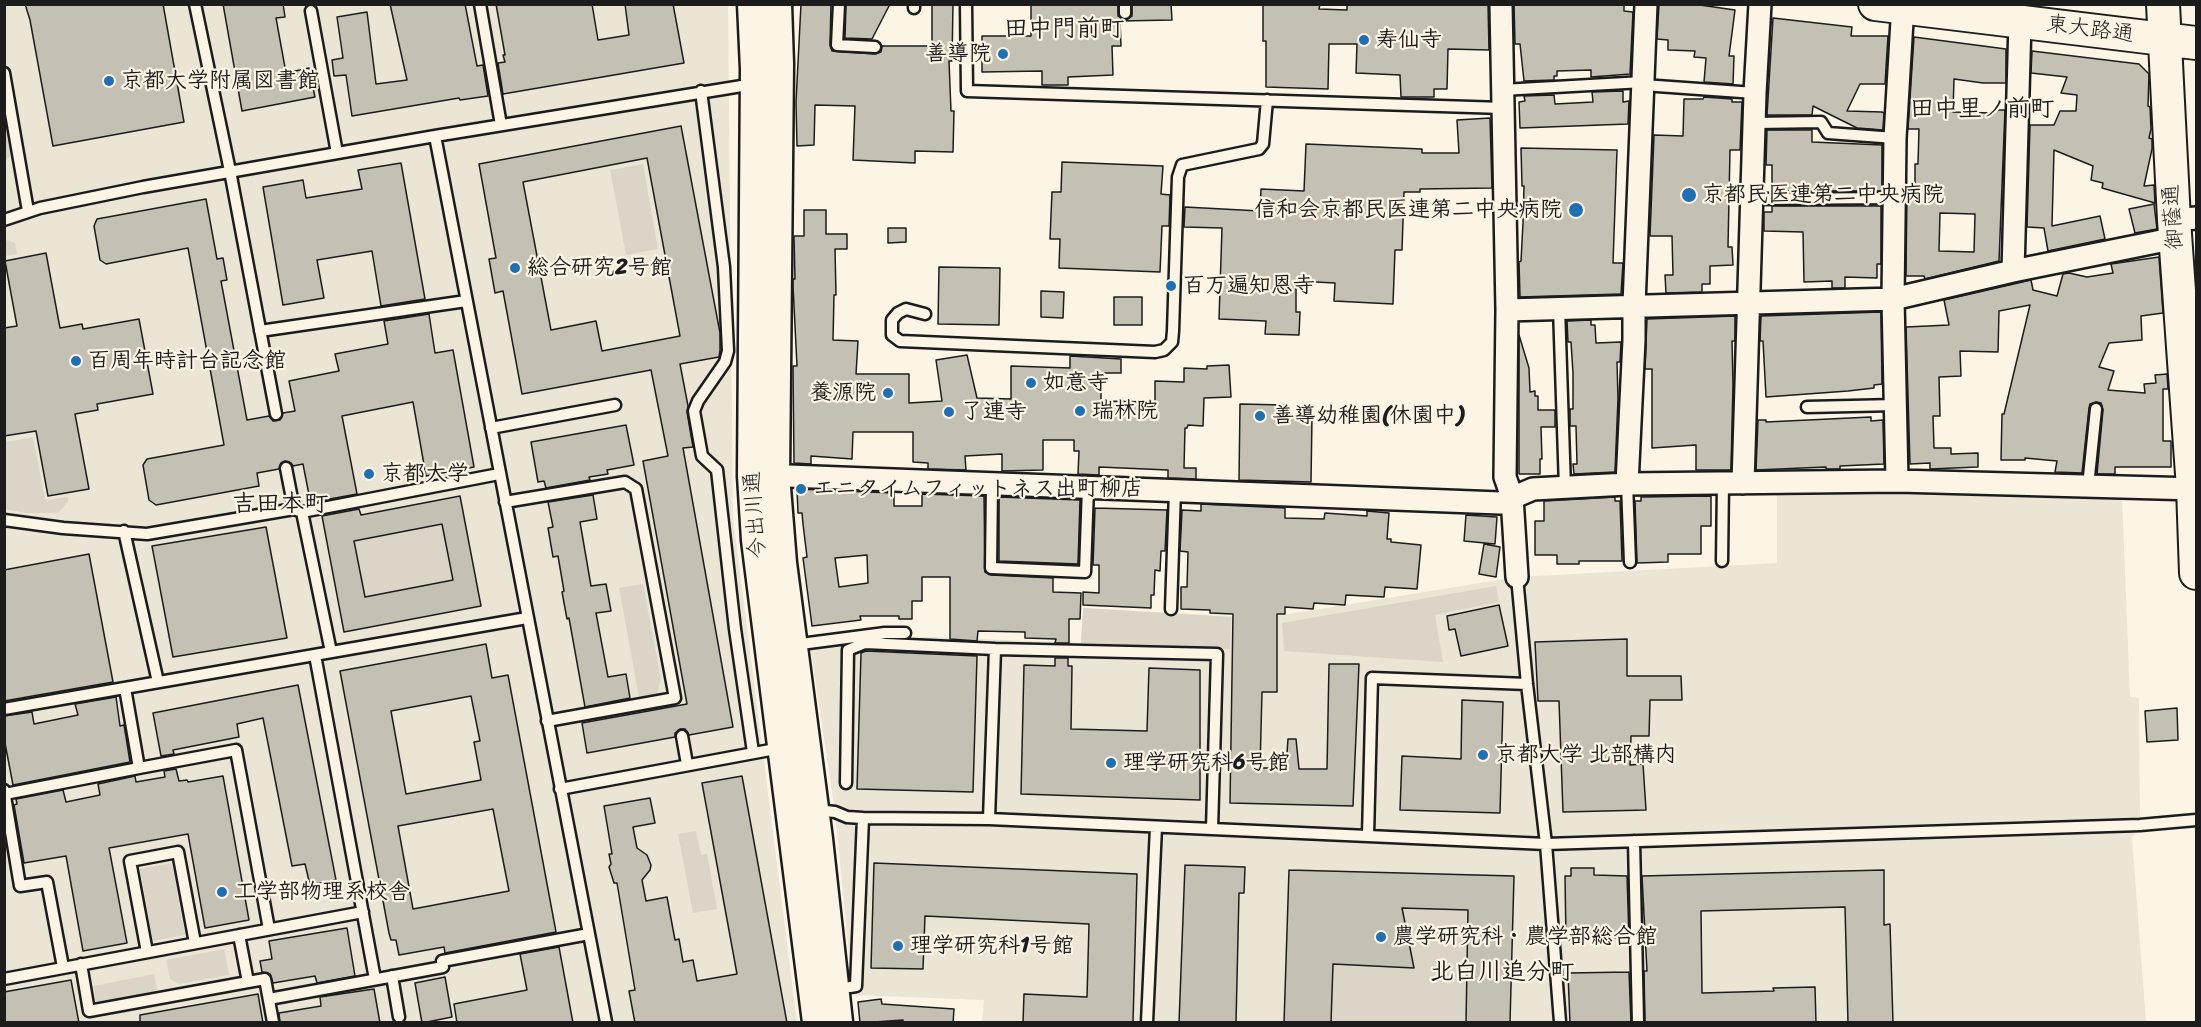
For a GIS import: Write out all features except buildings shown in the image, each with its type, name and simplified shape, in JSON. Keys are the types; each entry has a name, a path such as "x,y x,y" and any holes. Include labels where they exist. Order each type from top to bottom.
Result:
{"main road":[{"name":"今出川通","path":"752,4 764,475 782,563 792,645 817,1023"},
{"name":"今出川通","path":"777,4 779,64 764,475 756,540 783,748 803,811 838,1023"},
{"name":"東大路通","path":"2060,4 2164,20 2196,43"},
{"name":"東大路通","path":"1893,6 2020,21 2164,20 2196,22"},
{"name":"御蔭通","path":"2164,20 2182,226 2195,489 2196,573"}],"street":[{"path":"1501,4 1506,310 1505,477 1512,497 1517,577"},
{"path":"1627,484 1646,4"},
{"path":"1733,483 1748,304 1760,4"},
{"path":"1893,6 1895,138 1893,298 1897,481"},
{"path":"2013,271 2020,21"},
{"path":"1506,310 1893,298 2013,271 2182,226"},
{"path":"764,475 1500,503 1533,489 1627,484 1897,481 2195,489"}],"lane":[{"path":"195,4 230,171 276,414"},
{"path":"480,4 501,125"},
{"path":"840,4 837,45 875,47"},
{"path":"966,4 967,91 1267,100 1503,99 1643,83 1755,93"},
{"path":"311,10 337,153"},
{"path":"4,73 28,211"},
{"path":"4,220 28,211 230,171 754,84"},
{"path":"701,91 724,267 728,351 725,362 698,401 694,411 702,456 717,470 735,629 753,752"},
{"path":"925,314 906,309 898,313 892,320 892,335 900,341 1155,352 1164,350 1172,342 1178,177 1182,165 1259,149 1263,144 1267,100"},
{"path":"1755,123 1821,122 1828,133 1895,138"},
{"path":"435,136 606,1023"},
{"path":"1752,199 1895,198"},
{"path":"260,331 466,301"},
{"path":"1559,308 1565,488"},
{"path":"490,428 615,405"},
{"path":"1807,407 1896,405"},
{"path":"2088,486 2096,410"},
{"path":"286,468 331,652"},
{"path":"4,520 63,528 147,534 298,511 499,474"},
{"path":"505,502 625,482 636,489 675,702 547,721"},
{"path":"1722,561 1733,483"},
{"path":"992,484 991,568 1085,572 1088,487"},
{"path":"1627,484 1630,562"},
{"path":"1171,609 1175,490"},
{"path":"124,531 158,682"},
{"path":"1517,577 1545,844 1560,1023"},
{"path":"4,709 527,618"},
{"path":"792,645 885,633 905,633"},
{"path":"846,783 848,650 865,643 995,649 1217,654 1212,829"},
{"path":"989,819 995,649"},
{"path":"315,655 375,979"},
{"path":"1368,836 1372,678 1527,684"},
{"path":"125,688 140,768"},
{"path":"682,736 687,764"},
{"path":"560,789 783,748"},
{"path":"63,968 47,882 20,886 5,792 236,750 269,929"},
{"path":"803,811 835,812 847,817 863,818 989,819 1545,844 2140,825 2196,820"},
{"path":"850,987 856,986 863,818"},
{"path":"1146,1023 1156,826"},
{"path":"1634,841 1638,1023"},
{"path":"147,952 130,861 150,857 178,852 195,943"},
{"path":"4,978 363,912"},
{"path":"269,999 442,967 441,961 589,934"},
{"path":"239,935 248,982"},
{"path":"81,964 89,1011 265,979 273,1023"},
{"path":"392,976 399,1017"}],"shaded area":[{"name":"京都大学","path":"5,5 728,5 733,517 797,1022 5,1022"},
{"path":"5,120 10,156 5,162"},
{"path":"643,164 658,249 626,255 610,170"},
{"path":"5,241 15,243 17,254 5,256"},
{"path":"33,437 45,500 68,497 68,502 58,513 25,513 5,509 5,442"},
{"name":"京都大学 北部構内","path":"1906,486 2122,496 2130,697 2139,698 2140,825 2132,838 2146,1022 982,1022 984,1000 853,995 835,812 810,645 929,637 1081,643 1083,608 1265,618 1517,577 1777,563 1777,490"},
{"path":"442,524 453,580 365,597 355,541"},
{"path":"643,584 661,679 657,694 639,697 619,588"},
{"path":"1496,586 1499,602 1435,615 1443,662 1284,651 1282,623"},
{"path":"1083,608 1231,617 1230,649 1081,643"},
{"path":"696,831 701,855 707,854 717,909 693,913 678,834"},
{"path":"172,863 185,935 153,941 140,869"},
{"path":"1334,905 1414,967 1402,908 1468,910 1466,1022 1331,1022"},
{"path":"224,949 229,975 179,984 170,979 166,960"},
{"path":"154,974 157,989 154,993 102,1002 96,1001 93,986"}],"place":[{"name":"寿仙寺","path":"1364,40"},
{"name":"善導院","path":"1003,54"},
{"name":"京都大学附属図書館","path":"109,81"},
{"name":"京都民医連第二中央病院","path":"1689,195"},
{"name":"信和会京都民医連第二中央病院","path":"1576,210"},
{"name":"総合研究2号館","path":"515,268"},
{"name":"百万遍知恩寺","path":"1171,286"},
{"name":"百周年時計台記念館","path":"76,361"},
{"name":"如意寺","path":"1031,383"},
{"name":"養源院","path":"888,393"},
{"name":"瑞林院","path":"1080,411"},
{"name":"了連寺","path":"949,412"},
{"name":"善導幼稚園(休園中)","path":"1260,416"},
{"name":"京都大学","path":"369,474"},
{"name":"エニタイムフィットネス出町柳店","path":"801,489"},
{"name":"京都大学 北部構内","path":"1483,755"},
{"name":"理学研究科6号館","path":"1111,763"},
{"name":"工学部物理系校舎","path":"222,892"},
{"name":"農学研究科・農学部総合館","path":"1381,937"},
{"name":"理学研究科1号館","path":"898,946"}],"district":[{"name":"田中門前町","path":"1064,30"},
{"name":"田中里ノ前町","path":"1982,110"},
{"name":"吉田本町","path":"280,505"},
{"name":"北白川追分町","path":"1502,973"}]}
